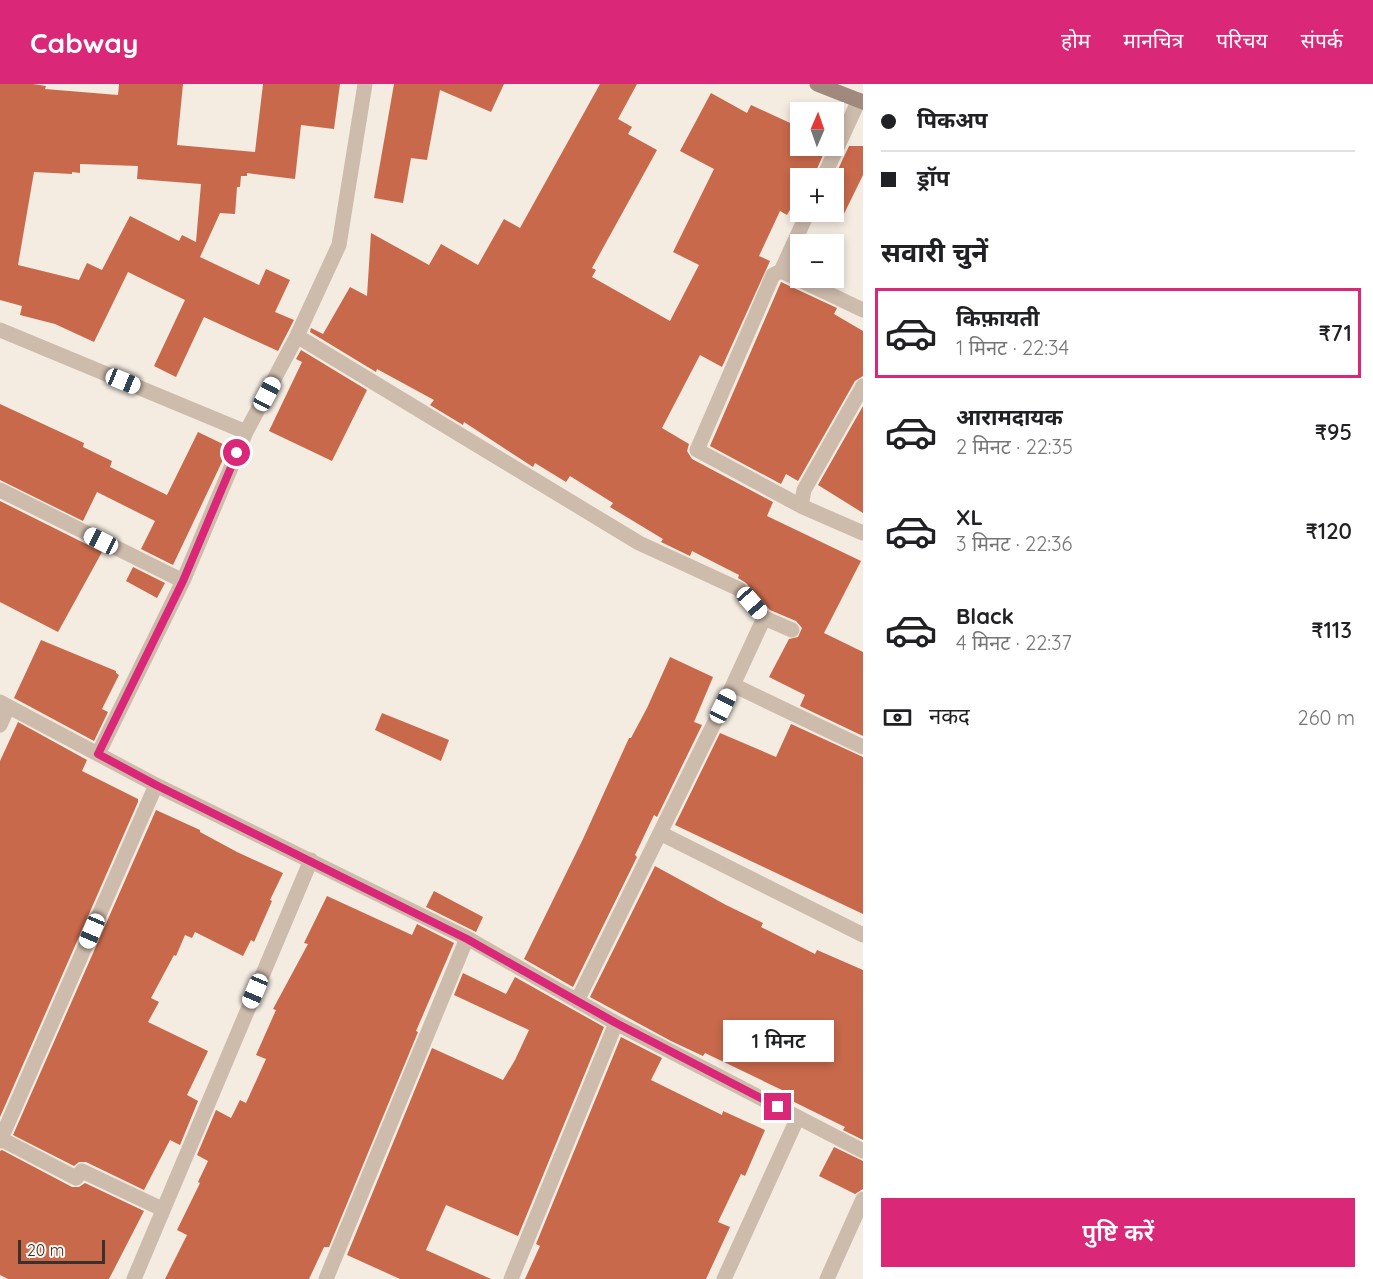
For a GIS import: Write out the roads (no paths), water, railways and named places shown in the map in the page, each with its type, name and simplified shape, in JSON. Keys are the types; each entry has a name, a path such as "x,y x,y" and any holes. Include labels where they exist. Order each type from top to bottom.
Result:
{"main road":[{"path":"817,84 861,101"}],"street":[{"path":"98,754 183,581 246,432 297,336 339,245 365,84"},
{"path":"828,168 861,101"},
{"path":"803,222 781,271 773,276 697,450 801,506 863,533"},
{"path":"781,271 863,310"},
{"path":"0,330 246,432"},
{"path":"297,336 639,543 739,589 764,618 792,630"},
{"path":"801,506 804,490 863,386"},
{"path":"0,490 183,581"},
{"path":"577,1001 764,618"},
{"path":"733,685 863,747"},
{"path":"0,725 4,705 156,785 467,939 616,1023 863,1151"},
{"path":"156,785 1,1140 76,1178 82,1171 162,1209"},
{"path":"660,833 863,935"},
{"path":"134,1279 311,860"},
{"path":"326,1279 467,939"},
{"path":"511,1279 616,1023"},
{"path":"724,1279 798,1117"},
{"path":"827,1279 863,1199"}]}
